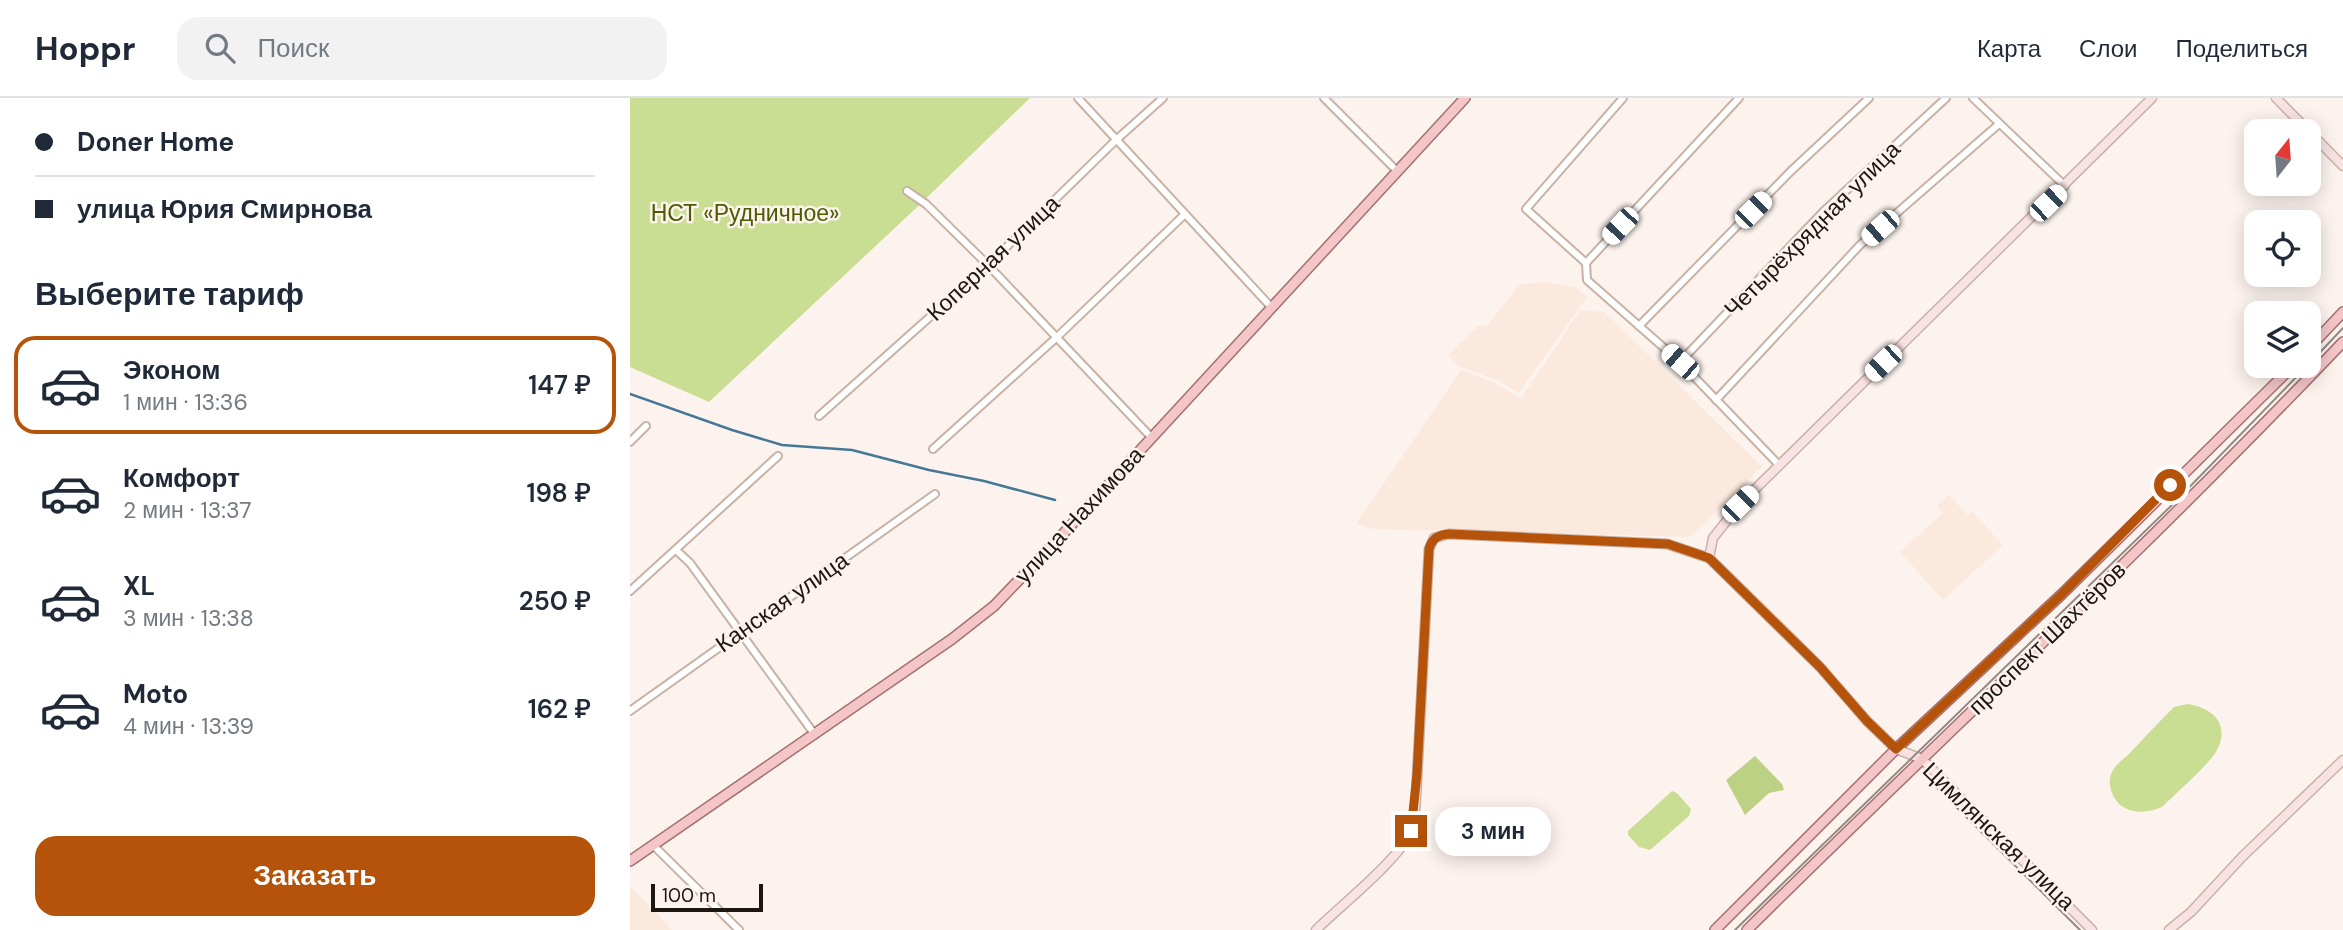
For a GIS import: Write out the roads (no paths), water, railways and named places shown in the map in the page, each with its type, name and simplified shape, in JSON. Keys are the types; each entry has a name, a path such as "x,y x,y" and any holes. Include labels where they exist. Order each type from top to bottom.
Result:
{"main road":[{"name":"улица Нахимова","path":"630,861 815,735 952,639 994,606 1062,536 1465,98"},
{"path":"2321,335 2343,312"},
{"name":"проспект Шахтёров","path":"1747,930 2119,568 2343,342"},
{"name":"проспект Шахтёров","path":"1715,930 1896,749 2062,594 2281,378"}],"street":[{"path":"1078,98 1272,308"},
{"name":"Коперная улица","path":"819,416 988,265 1163,98"},
{"path":"1324,98 1397,171"},
{"path":"1623,98 1526,209 1586,263 1587,280 1680,362 1779,465"},
{"path":"1586,263 1739,98"},
{"path":"1639,327 1791,171 1869,98"},
{"name":"Четырёхрядная улица","path":"1680,362 1823,212 1946,98"},
{"path":"1973,98 2065,186"},
{"path":"1709,558 1713,538 1719,528 1779,465 2152,98"},
{"path":"2276,98 2343,166"},
{"path":"1716,400 1860,245 1999,124"},
{"path":"907,191 926,204 988,265 1151,437"},
{"path":"933,449 1056,338 1184,215"},
{"path":"630,442 646,426"},
{"path":"630,591 778,456"},
{"name":"Канская улица","path":"630,711 935,494"},
{"name":"Цимлянская улица","path":"1316,930 1377,872 1403,844 1411,831 1418,758 1428,560 1431,543 1437,536 1449,534 1658,543 1683,548 1709,558 1820,667 1867,721 1896,749 1922,759 2092,930"},
{"path":"676,550 690,563 815,735"},
{"path":"2169,930 2191,912 2243,856 2343,760"},
{"path":"654,846 739,930"}],"waterway":[{"path":"630,394 782,445 852,450 1055,500"}],"tram line":[{"path":"2321,351 2343,328"},
{"path":"1735,930 2173,504 2295,378"},
{"path":"1931,782 2080,930"}],"park label":[{"name":"НСТ «Рудничное»","path":"745,213"}]}
